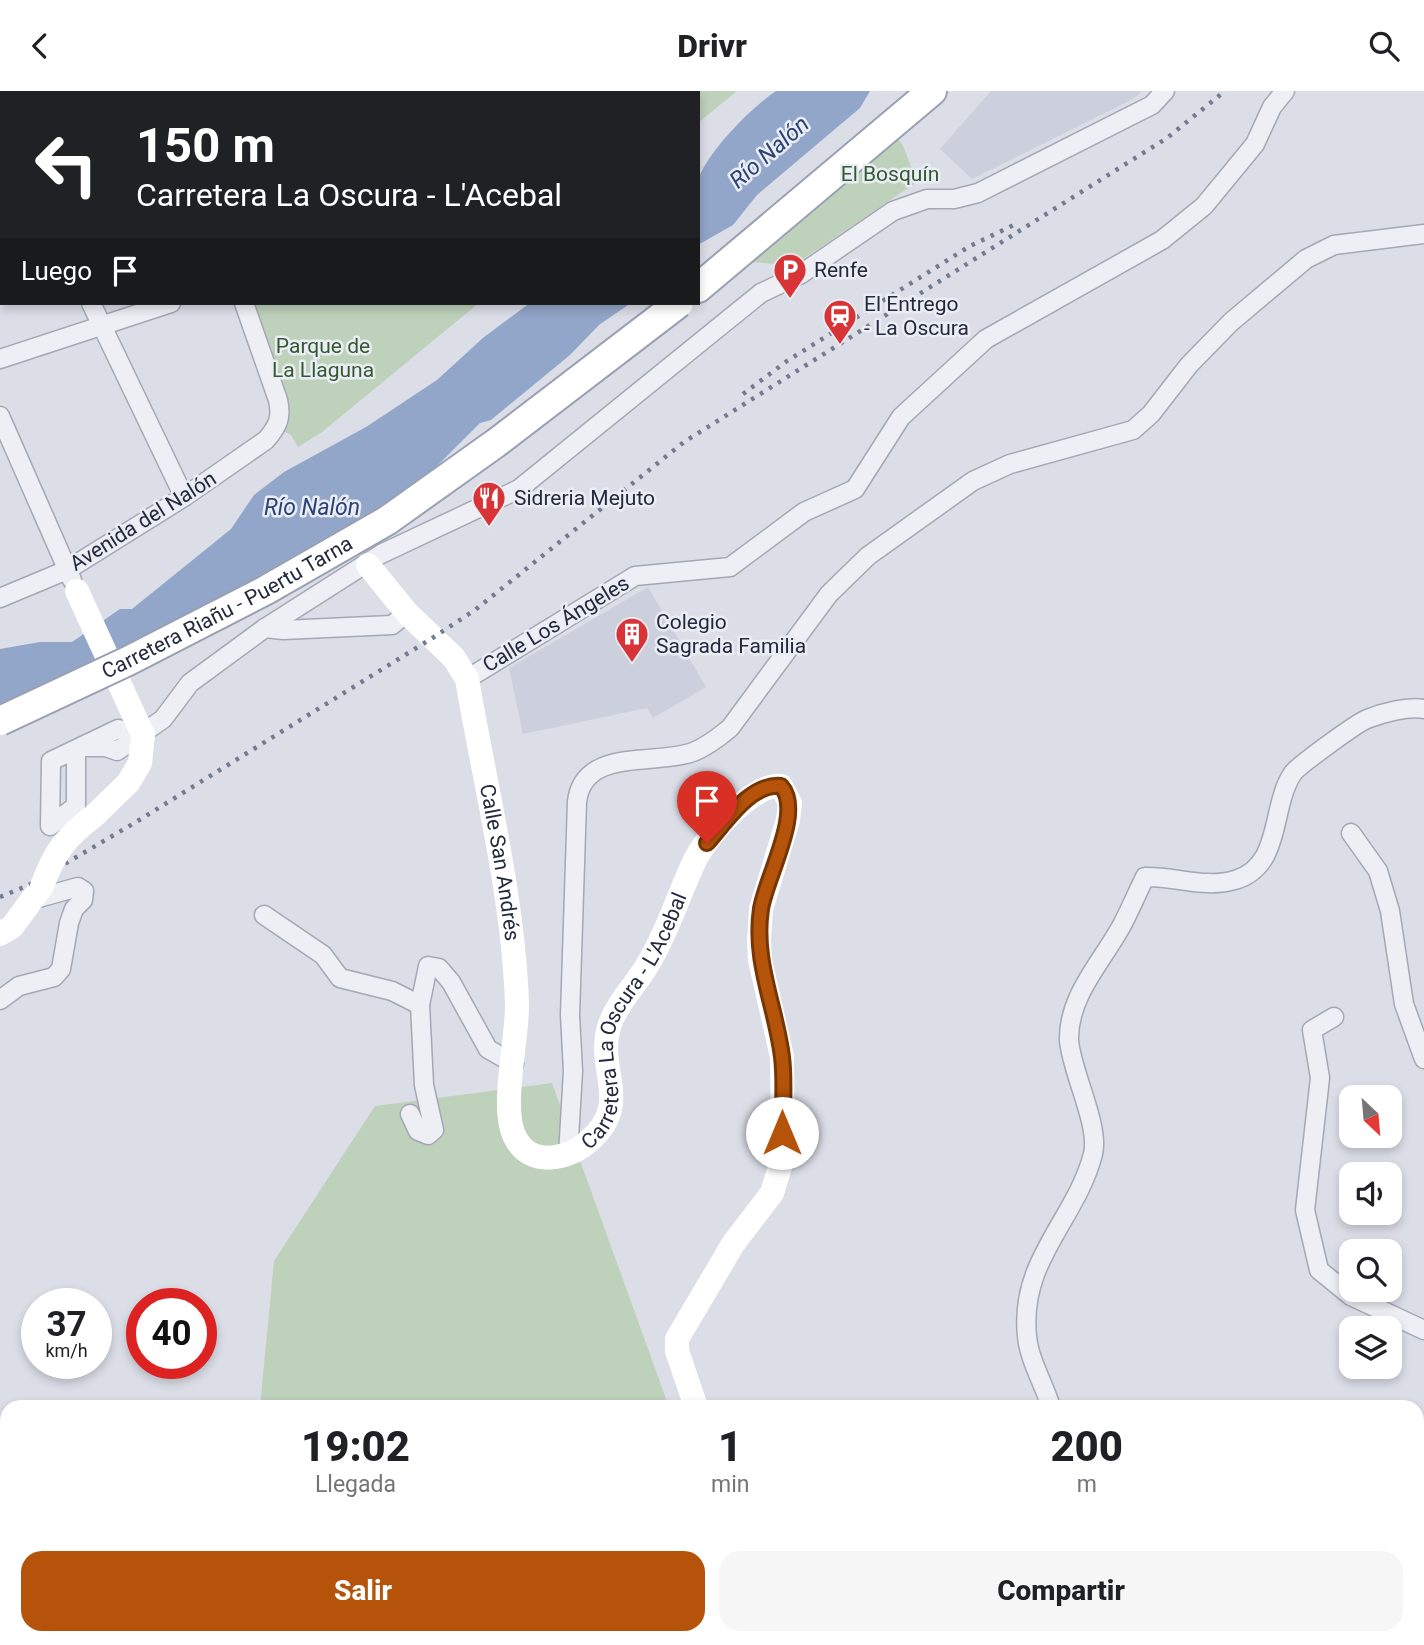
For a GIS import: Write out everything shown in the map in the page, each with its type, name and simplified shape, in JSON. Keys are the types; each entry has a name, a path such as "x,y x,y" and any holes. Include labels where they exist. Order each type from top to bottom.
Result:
{"main road":[{"path":"700,286 932,91"},
{"name":"Carretera Riañu - Puertu Tarna","path":"0,721 128,661 266,590 388,520 496,443 676,305"}],"street":[{"path":"80,749 118,729 163,719 190,683 265,628 368,565 386,551 519,489 761,293 801,274 894,211 927,199 954,199 978,193 1152,105 1164,91"},
{"name":"Calle Los Ángeles","path":"467,678 635,576 730,566 804,512 855,489 901,417 986,339 1162,240 1204,206 1255,144 1272,107 1285,91"},
{"path":"568,1155 573,1071 570,1015 578,802 579,786 591,772 608,765 693,752 712,743 730,729 829,594 868,556 973,481 1010,464 1133,430 1231,322 1306,259 1334,245 1424,234"},
{"path":"92,305 184,497"},
{"path":"0,359 165,305"},
{"name":"Avenida del Nalón","path":"0,597 72,580 266,440 276,428 281,415 245,305"},
{"path":"0,416 138,725 140,763 128,783 95,815 68,836 52,857 38,893 12,927 0,934"},
{"name":"Calle San Andrés","path":"368,565 407,613 454,658 467,678 511,936 517,1005 508,1109 517,1142 538,1156 551,1159 568,1155"},
{"path":"265,628 283,630 392,625 407,613"},
{"path":"1049,1400 1027,1337 1030,1283 1049,1239 1081,1186 1094,1151 1069,1042 1070,1016 1082,990 1122,926 1145,877 1170,876 1194,884 1236,880 1258,866 1274,838 1278,808 1294,771 1365,719 1415,707 1424,709"},
{"name":"Carretera La Oscura - L'Acebal","path":"568,1155 598,1132 611,1111 613,1098 608,1031 612,1017 648,964 697,857 751,795 772,785 781,786 790,803 789,820 761,909 759,940 760,960 782,1057 783,1157 772,1193 733,1244 677,1339 677,1351 693,1400"},
{"path":"1351,833 1378,871 1390,911 1404,1004 1424,1059"},
{"path":"0,1000 19,986 54,977 61,969 69,923 74,909 83,900 84,891 78,887 38,893"},
{"path":"264,915 323,955 340,978 392,991 421,1005"},
{"path":"410,1114 418,1131 428,1135 434,1130 424,1085 421,1005 428,966 439,968 451,982 488,1049 514,1063"},
{"path":"1334,1017 1312,1030 1320,1078 1305,1210 1319,1270 1351,1296 1424,1330"}],"shaded area":[{"path":"991,91 1142,91 1135,98 972,179 940,149"},
{"name":"Colegio Sagrada Familia","path":"648,587 706,687 653,718 647,708 523,734 509,668"}],"green space":[{"path":"700,91 737,91 700,121"},
{"name":"El Bosquín","path":"898,139 917,182 794,265 748,262"},
{"name":"Parque de La Llaguna","path":"245,305 477,305 322,432 298,447 291,435 277,428"},
{"path":"552,1083 666,1400 261,1400 274,1261 375,1106"}],"water":[{"name":"Río Nalón","path":"776,91 870,91 860,108 757,195 733,225 700,244 700,176 720,144"},
{"name":"Río Nalón","path":"527,305 628,305 599,325 570,355 491,420 480,423 404,499 312,559 0,715 0,649 40,642 72,642 120,609 132,609 231,529 254,495 284,472 366,427 437,380 484,337"}],"railway":[{"path":"0,897 29,885 136,822 434,637 475,610 684,442 1167,138 1225,91"},
{"path":"743,394 787,361 970,246 1016,224"}],"place":[{"name":"Renfe","path":"790,300"},
{"name":"El Entrego - La Oscura","path":"840,346"},
{"name":"Sidreria Mejuto","path":"489,528"},
{"name":"Colegio Sagrada Familia","path":"632,664"}],"route":[{"path":"707,843 751,795 772,785 781,786 786,791 790,803 789,820 761,909 759,940 760,960 782,1057 782,1133"}]}
